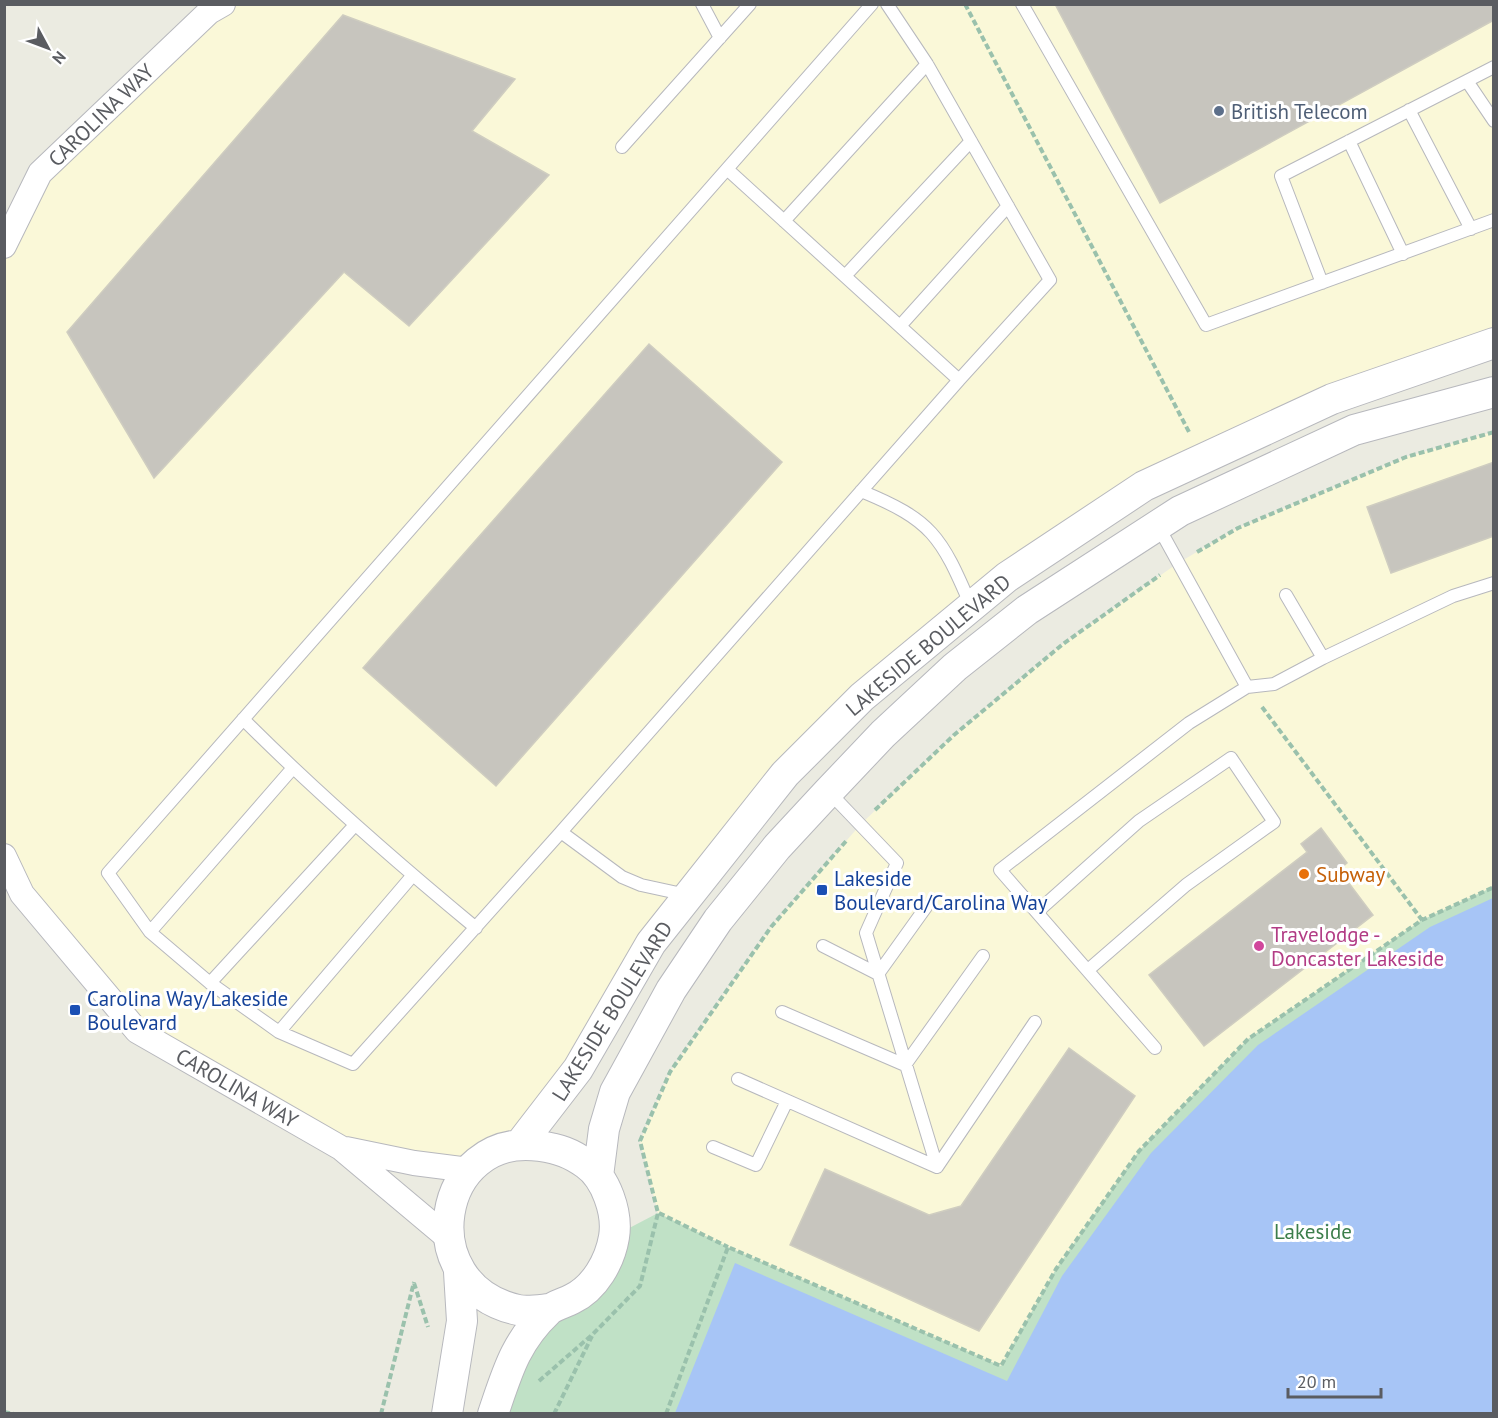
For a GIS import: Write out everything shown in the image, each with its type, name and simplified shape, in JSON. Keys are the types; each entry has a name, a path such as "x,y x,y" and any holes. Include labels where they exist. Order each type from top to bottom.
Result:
{"street":[{"name":"CAROLINA WAY","path":"4,246 40,173 209,12 223,4"},
{"name":"LAKESIDE BOULEVARD","path":"521,1143 578,1069 651,943 785,774 862,697 1007,577 1144,486 1332,399 1494,343"},
{"name":"LAKESIDE BOULEVARD","path":"598,1176 604,1129 615,1092 671,990 718,920 777,847 828,792 883,734 955,667 1027,610 1180,512 1354,430 1494,392"},
{"name":"CAROLINA WAY","path":"4,856 22,894 137,1031 341,1148"},
{"path":"447,1413 462,1321 459,1272 447,1237 451,1200 468,1170 493,1151 521,1143 564,1149 589,1165 598,1176 611,1201 615,1236 603,1271 575,1298 549,1309 520,1311 496,1303 472,1287 459,1272"},
{"path":"341,1148 414,1163 468,1170"},
{"path":"341,1148 447,1237"},
{"path":"493,1413 514,1351 549,1309"}],"lane":[{"path":"702,4 720,38"},
{"path":"622,147 750,4"},
{"path":"872,4 108,873 150,933 210,983 279,1032 353,1064 1050,280 927,64 887,4"},
{"path":"1022,4 1206,325 1494,220"},
{"path":"784,221 927,64"},
{"path":"1322,283 1281,176 1494,67"},
{"path":"1467,81 1494,121"},
{"path":"1409,111 1471,229"},
{"path":"845,276 971,141"},
{"path":"1349,141 1403,254"},
{"path":"727,169 959,380"},
{"path":"900,326 1008,206"},
{"path":"861,490 898,506 923,522 952,561 971,607"},
{"path":"1158,526 1247,687"},
{"path":"1155,1048 1000,870 1171,735 1247,687 1274,684 1453,596 1494,583"},
{"path":"1286,594 1323,658"},
{"path":"243,719 354,825 476,928"},
{"path":"1037,912 1139,821 1231,758 1274,822 1186,885 1088,970"},
{"path":"150,933 292,768"},
{"path":"828,792 897,863 866,933 937,1167"},
{"path":"210,983 354,825"},
{"path":"561,832 622,877 641,885 688,896"},
{"path":"279,1032 413,875"},
{"path":"878,974 926,907"},
{"path":"823,946 878,974"},
{"path":"905,1065 983,956"},
{"path":"782,1012 905,1065"},
{"path":"937,1167 1035,1022"},
{"path":"738,1079 937,1167"},
{"path":"712,1146 756,1165 788,1101"}],"path":[{"path":"965,4 1203,459"},
{"path":"534,1385 593,1334 640,1286 658,1213 640,1141 670,1072 771,927 861,824 954,735 1054,652 1178,562 1238,528 1406,457 1494,432"},
{"path":"1220,493 1238,528"},
{"path":"1247,687 1422,920"},
{"path":"658,1213 1001,1366 1056,1269 1139,1151 1248,1039 1422,920 1494,887"},
{"path":"666,1413 728,1246"},
{"path":"381,1413 414,1282"},
{"path":"554,1413 593,1334"},
{"path":"4,1412 14,1413"}],"shaded area":[{"path":"222,5 1493,5 1493,343 1144,486 785,774 555,1101 469,1170 341,1148 137,1031 4,856 4,246 40,173"},
{"path":"1493,432 1493,887 1422,920 1248,1039 1139,1151 1056,1269 1001,1366 728,1247 658,1213 640,1141 670,1072 771,927 861,824 954,735 1063,644 1178,563 1238,528 1406,457"}],"green space":[{"name":"Lakeside","path":"1493,887 1493,1413 493,1414 514,1351 614,1236 658,1213 728,1247 1001,1366 1056,1269 1139,1151 1248,1039 1422,920"}],"water":[{"name":"Lakeside","path":"1493,898 1493,1413 675,1413 735,1263 1007,1381 1062,1276 1151,1153 1258,1045 1430,927"}],"building":[{"name":"British Telecom","path":"1055,4 1494,4 1494,20 1160,203"},
{"path":"343,15 515,79 472,131 549,175 409,326 344,272 154,478 67,332"},
{"path":"649,344 782,462 496,786 363,668"},
{"path":"1494,462 1494,536 1391,573 1367,507"},
{"name":"Travelodge - Doncaster Lakeside","path":"1321,828 1347,863 1339,870 1373,915 1204,1046 1149,975 1307,852 1301,844"},
{"path":"1069,1048 1135,1096 979,1331 790,1245 825,1169 929,1215 961,1206"}],"place":[{"name":"British Telecom","path":"1219,111"},
{"name":"Subway","path":"1304,874"},
{"name":"Lakeside Boulevard/Carolina Way","path":"822,890"},
{"name":"Travelodge - Doncaster Lakeside","path":"1259,946"},
{"name":"Carolina Way/Lakeside Boulevard","path":"75,1010"}]}
